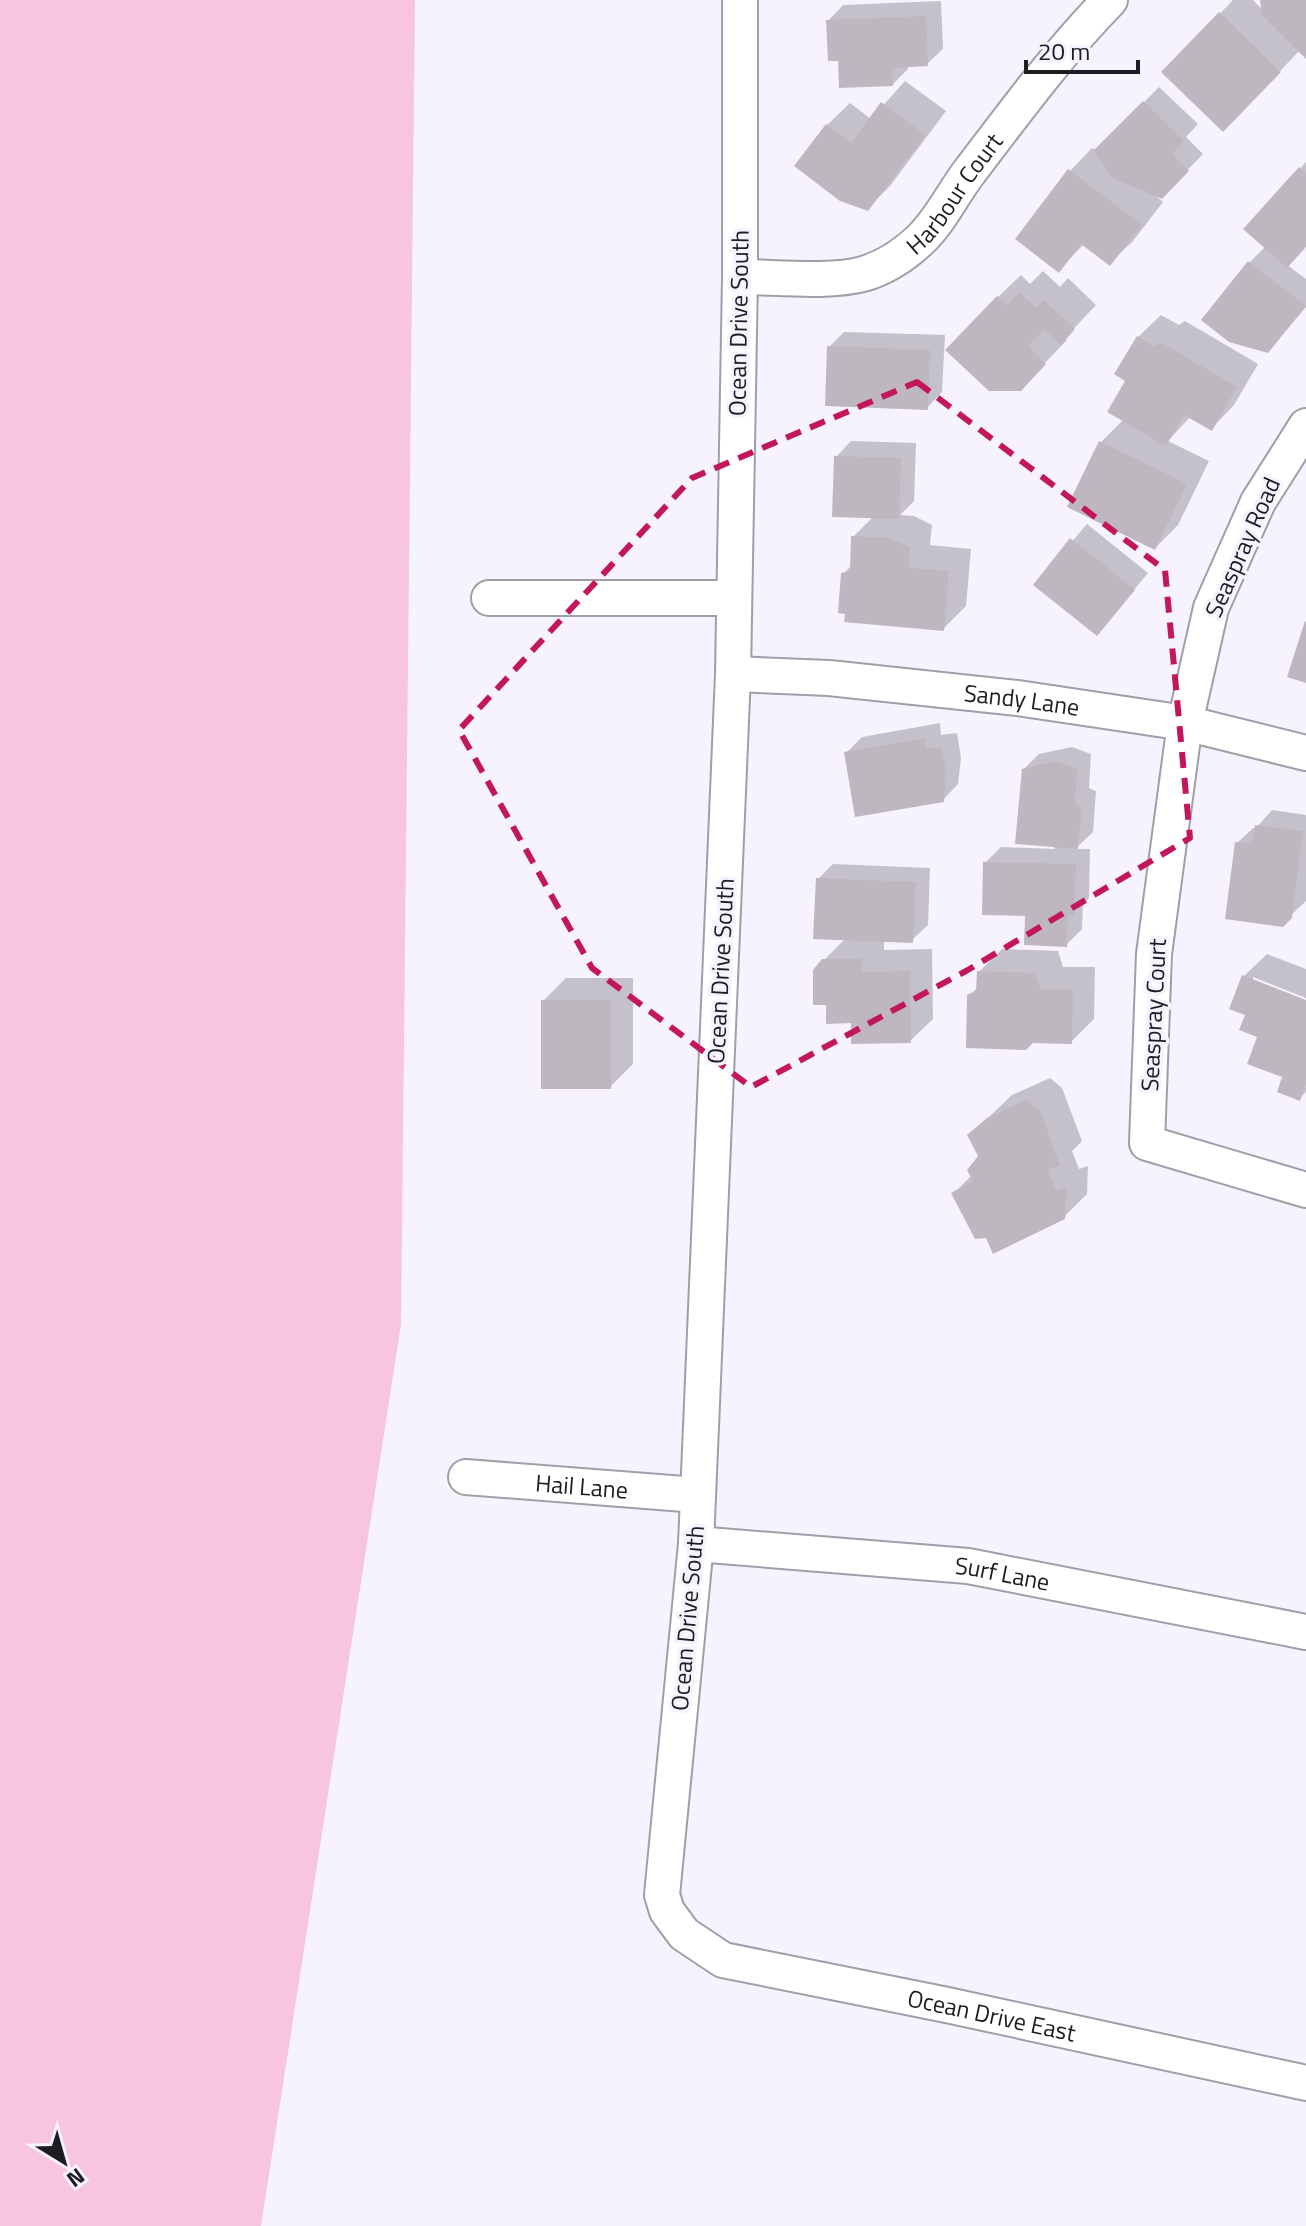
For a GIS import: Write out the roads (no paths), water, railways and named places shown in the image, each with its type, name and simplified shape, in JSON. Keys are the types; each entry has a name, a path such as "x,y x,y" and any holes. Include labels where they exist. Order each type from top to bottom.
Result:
{"street":[{"name":"Ocean Drive South","path":"684,1934 667,1911 662,1895 696,1544 733,674 740,277 740,0"},
{"name":"Harbour Court","path":"740,277 834,278 861,275 907,251 942,213 1043,74 1110,0"},
{"name":"Seaspray Road","path":"1185,723 1211,608 1258,502 1306,426"},
{"path":"489,598 733,598"},
{"name":"Sandy Lane","path":"733,674 829,678 1018,698 1185,723 1306,753"},
{"name":"Seaspray Court","path":"1185,723 1154,954 1147,1143 1306,1190"},
{"name":"Hail Lane","path":"466,1477 697,1495"},
{"name":"Surf Lane","path":"696,1544 968,1566 1306,1632"},
{"name":"Ocean Drive East","path":"684,1934 723,1960 1306,2083"}]}
